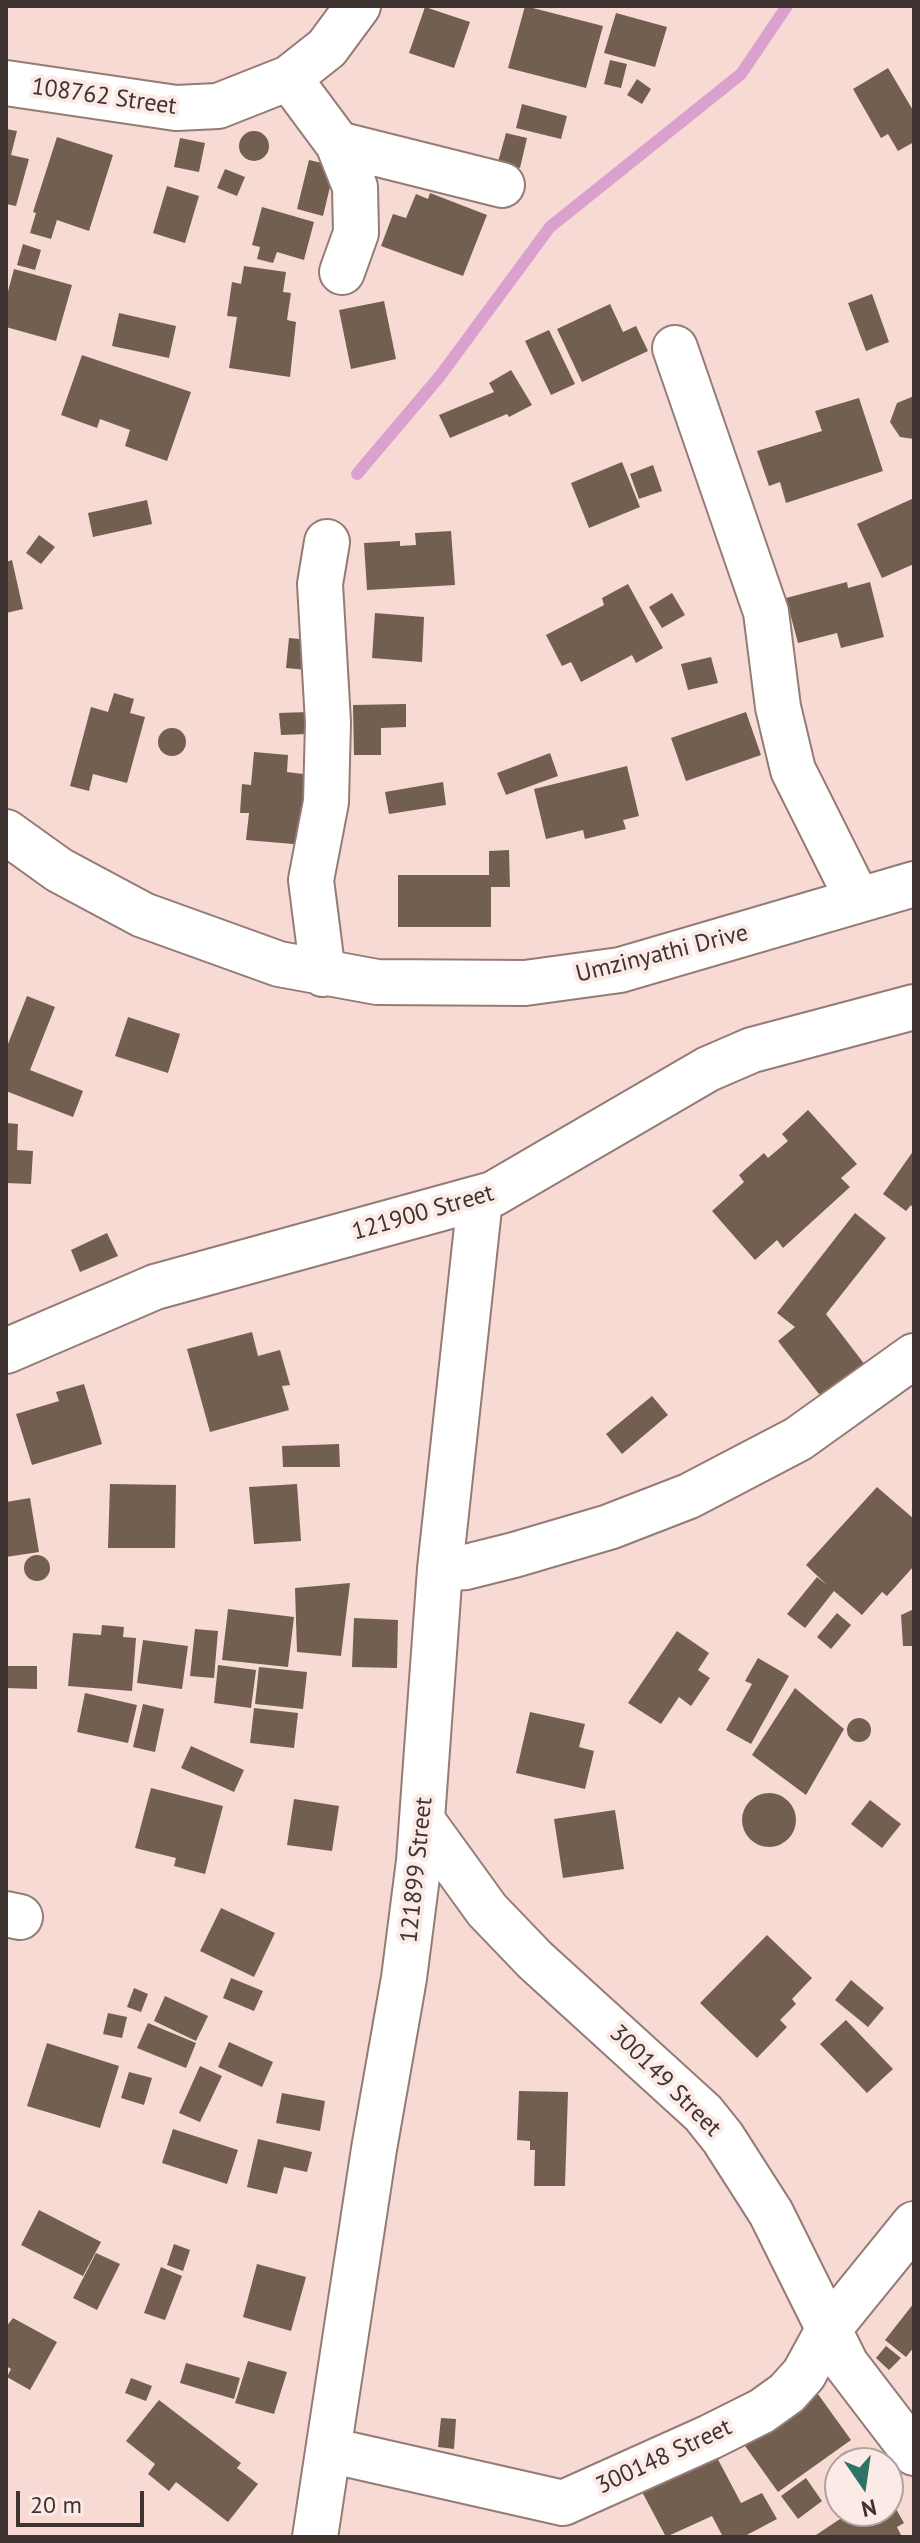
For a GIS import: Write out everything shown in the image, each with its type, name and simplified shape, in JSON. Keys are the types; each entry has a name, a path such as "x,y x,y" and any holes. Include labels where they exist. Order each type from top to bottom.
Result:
{"street":[{"name":"108762 Street","path":"6,83 176,108 218,106 289,78 327,48 358,6"},
{"path":"289,78 338,144 355,187 356,233 342,272"},
{"path":"338,144 502,185"},
{"path":"675,348 766,612 778,707 793,770 858,900"},
{"path":"323,974 311,880 326,802 328,722 320,584 327,542"},
{"name":"Umzinyathi Drive","path":"6,832 59,870 143,915 240,952 323,974 420,985 474,985 567,978 677,956 914,884"},
{"name":"121900 Street","path":"6,1351 155,1287 480,1199 512,1186 708,1069 752,1050 914,1007"},
{"name":"121899 Street","path":"315,2537 374,2149 404,1978 424,1823 440,1569 480,1199"},
{"path":"440,1569 466,1567 514,1555 609,1527 689,1496 798,1439 914,1356"},
{"name":"300149 Street","path":"424,1823 487,1910 525,1950 703,2113 723,2138 766,2203 846,2364 914,2453"},
{"name":"300148 Street","path":"329,2450 573,2520 762,2411 804,2374 828,2330 914,2224"}],"building":[{"path":"525,6 603,26 586,88 508,68"},
{"path":"425,7 470,22 454,68 409,53"},
{"path":"616,13 667,27 655,67 604,53"},
{"path":"610,60 627,64 621,88 604,84"},
{"path":"888,68 914,112 914,142 898,151 888,134 881,138 853,89"},
{"path":"637,79 651,89 642,104 627,95"},
{"path":"522,104 567,116 561,139 516,128"},
{"path":"6,129 17,131 11,155 29,159 16,206 6,204"},
{"path":"254,131 265,135 269,146 265,157 254,161 243,157 239,146 243,135"},
{"path":"506,133 527,138 520,168 498,162"},
{"path":"57,137 113,155 89,231 57,220 51,239 30,233 36,213 33,212"},
{"path":"180,138 205,143 199,172 174,167"},
{"path":"309,160 335,166 323,216 297,209"},
{"path":"225,169 245,177 237,196 217,188"},
{"path":"167,186 199,196 185,243 153,233"},
{"path":"430,193 487,215 463,276 381,246 393,214 406,218 416,194 428,199"},
{"path":"262,207 314,222 304,260 277,252 273,263 257,259 260,247 252,245"},
{"path":"23,244 41,250 35,270 17,265"},
{"path":"244,266 286,272 283,292 291,293 287,320 296,322 290,377 229,368 237,317 227,316 232,282 241,284"},
{"path":"14,269 72,285 56,341 6,327 6,299"},
{"path":"872,294 889,342 866,351 848,303"},
{"path":"384,301 396,359 351,369 339,310"},
{"path":"610,304 623,332 636,326 648,351 582,382 557,329"},
{"path":"119,313 176,326 169,358 112,346"},
{"path":"549,330 575,384 551,395 525,341"},
{"path":"82,355 191,392 167,461 125,446 130,430 100,419 97,428 61,415"},
{"path":"511,370 532,405 509,417 507,414 450,438 439,415 494,392 489,383"},
{"path":"914,396 914,439 900,437 890,422 897,403"},
{"path":"859,398 883,471 786,503 780,482 769,486 757,451 822,431 815,411"},
{"path":"622,462 640,507 589,528 571,483"},
{"path":"653,465 662,491 639,499 630,474"},
{"path":"914,498 914,564 882,578 857,524"},
{"path":"147,500 152,524 93,537 88,513"},
{"path":"451,531 455,585 367,590 364,543 400,541 400,546 416,545 415,533"},
{"path":"39,535 55,547 41,564 26,553"},
{"path":"12,560 23,609 6,613 6,562"},
{"path":"847,582 848,588 870,582 884,637 841,648 837,633 798,643 786,598"},
{"path":"628,584 663,648 636,663 632,655 581,682 571,662 562,666 546,635 604,605 602,598"},
{"path":"672,593 685,615 662,628 649,607"},
{"path":"375,613 424,617 422,662 372,658"},
{"path":"289,638 310,640 307,670 286,668"},
{"path":"711,657 718,683 688,690 681,664"},
{"path":"114,693 134,699 130,713 145,717 127,783 93,774 89,791 70,786 91,707 108,712"},
{"path":"406,704 406,727 381,728 381,755 354,755 353,705"},
{"path":"308,712 309,734 281,735 279,713"},
{"path":"746,712 761,755 686,781 671,738"},
{"path":"172,728 182,732 186,742 182,752 172,756 162,752 158,742 162,732"},
{"path":"254,752 288,755 287,772 311,775 305,845 246,840 249,813 240,813 242,784 251,785"},
{"path":"550,753 558,776 506,795 497,773"},
{"path":"627,766 639,816 623,820 626,829 585,839 583,830 546,839 534,789"},
{"path":"443,782 446,805 389,814 385,792"},
{"path":"509,850 510,887 491,887 491,927 398,927 398,875 489,875 489,851"},
{"path":"27,996 55,1007 30,1070 83,1091 73,1117 6,1091 6,1049"},
{"path":"128,1017 180,1034 168,1073 115,1056"},
{"path":"808,1110 857,1164 841,1178 850,1187 783,1248 777,1240 755,1260 712,1211 744,1182 739,1175 764,1153 768,1158 788,1141 782,1134"},
{"path":"6,1123 18,1124 17,1150 33,1151 31,1184 6,1183"},
{"path":"914,1150 914,1210 911,1205 906,1211 883,1194"},
{"path":"855,1213 886,1238 826,1314 872,1374 829,1407 778,1341 795,1327 777,1313"},
{"path":"107,1233 118,1256 80,1272 71,1250"},
{"path":"252,1332 258,1356 280,1350 290,1385 282,1386 289,1410 210,1432 187,1349"},
{"path":"84,1384 102,1444 32,1465 16,1414 59,1401 56,1392"},
{"path":"652,1396 668,1415 622,1454 606,1434"},
{"path":"339,1444 340,1467 283,1467 282,1446"},
{"path":"110,1484 176,1485 175,1548 108,1548"},
{"path":"297,1484 301,1541 254,1544 249,1487"},
{"path":"877,1487 914,1519 914,1566 887,1596 882,1592 862,1615 834,1591 805,1628 787,1614 817,1577 827,1585 806,1565"},
{"path":"30,1498 39,1552 6,1557 6,1502"},
{"path":"37,1555 46,1559 50,1568 46,1577 37,1581 28,1577 24,1568 28,1559"},
{"path":"350,1583 341,1656 297,1652 295,1588"},
{"path":"228,1609 294,1617 288,1667 222,1660"},
{"path":"914,1609 914,1646 903,1646 901,1615"},
{"path":"837,1613 851,1625 831,1649 817,1637"},
{"path":"354,1618 398,1620 397,1668 352,1667"},
{"path":"102,1625 124,1627 123,1637 136,1638 132,1691 68,1686 73,1633 101,1635"},
{"path":"195,1629 218,1631 214,1678 190,1676"},
{"path":"677,1631 709,1653 698,1670 710,1678 691,1706 679,1697 661,1724 628,1703"},
{"path":"143,1640 188,1646 182,1689 137,1683"},
{"path":"758,1658 789,1676 751,1744 726,1730 752,1684 745,1681"},
{"path":"218,1665 256,1670 251,1708 214,1703"},
{"path":"6,1666 37,1666 37,1689 6,1688"},
{"path":"259,1667 307,1672 303,1709 255,1704"},
{"path":"795,1688 844,1729 806,1795 752,1755"},
{"path":"85,1693 137,1705 128,1743 77,1732"},
{"path":"143,1704 164,1709 155,1752 133,1747"},
{"path":"254,1708 298,1713 294,1748 250,1743"},
{"path":"530,1712 585,1724 579,1747 594,1751 585,1789 516,1773"},
{"path":"859,1718 870,1725 871,1730 864,1741 859,1742 848,1735 847,1730 854,1719"},
{"path":"191,1746 244,1770 234,1792 181,1768"},
{"path":"151,1788 223,1806 205,1874 174,1866 176,1858 135,1848"},
{"path":"769,1793 788,1801 796,1820 788,1839 769,1847 750,1839 742,1820 750,1801"},
{"path":"294,1799 339,1806 332,1851 287,1845"},
{"path":"870,1800 901,1824 882,1848 851,1824"},
{"path":"615,1810 624,1869 563,1878 554,1819"},
{"path":"221,1908 275,1933 254,1977 200,1951"},
{"path":"767,1935 812,1978 792,1999 796,2004 780,2020 787,2027 757,2058 700,2003"},
{"path":"231,1978 263,1991 254,2011 223,1998"},
{"path":"851,1980 884,2008 868,2027 835,2000"},
{"path":"134,1988 148,1994 141,2012 127,2007"},
{"path":"165,1996 208,2016 196,2041 154,2021"},
{"path":"108,2013 127,2017 122,2038 103,2034"},
{"path":"846,2020 893,2069 867,2093 820,2044"},
{"path":"148,2023 196,2043 186,2068 137,2048"},
{"path":"229,2042 273,2062 262,2087 218,2067"},
{"path":"47,2043 119,2066 100,2128 27,2106"},
{"path":"200,2066 222,2076 200,2122 179,2113"},
{"path":"129,2072 152,2078 144,2105 121,2098"},
{"path":"519,2091 568,2092 565,2186 534,2186 535,2150 530,2150 530,2141 517,2140"},
{"path":"282,2093 325,2101 320,2131 276,2123"},
{"path":"173,2129 238,2150 227,2184 162,2163"},
{"path":"258,2139 312,2152 307,2172 284,2167 277,2194 247,2187"},
{"path":"39,2210 101,2242 83,2276 21,2245"},
{"path":"174,2244 190,2250 183,2271 167,2265"},
{"path":"96,2253 120,2264 97,2310 73,2298"},
{"path":"257,2264 306,2277 291,2331 243,2317"},
{"path":"161,2267 182,2276 165,2320 144,2313"},
{"path":"914,2303 914,2347 906,2357 885,2340"},
{"path":"13,2318 57,2342 30,2390 7,2377 11,2369 6,2366 6,2327"},
{"path":"886,2346 901,2358 889,2370 876,2358"},
{"path":"248,2361 287,2372 274,2414 235,2403"},
{"path":"186,2363 240,2378 234,2399 180,2383"},
{"path":"131,2378 152,2386 146,2401 125,2393"},
{"path":"815,2390 851,2440 841,2447 824,2447 824,2459 778,2492 743,2443"},
{"path":"159,2400 241,2463 237,2468 258,2484 228,2522 176,2482 169,2491 148,2474 155,2464 126,2441"},
{"path":"441,2418 456,2419 454,2449 438,2447"},
{"path":"713,2450 741,2503 762,2493 777,2519 743,2537 723,2537 712,2516 666,2537 640,2488"},
{"path":"806,2478 822,2501 798,2519 781,2496"},
{"path":"828,2527 897,2527 902,2537 813,2537"}],"waterway":[{"path":"357,474 440,376 550,227 741,74 787,6"}]}
